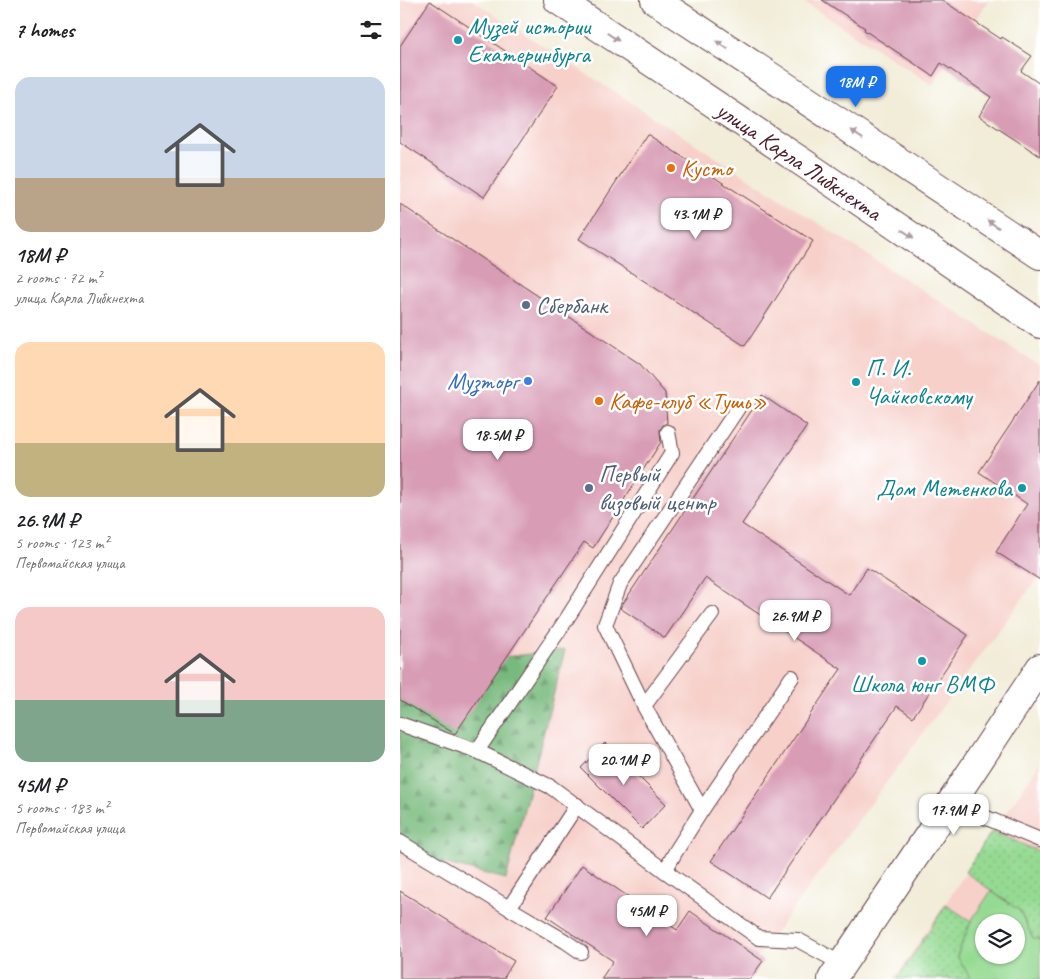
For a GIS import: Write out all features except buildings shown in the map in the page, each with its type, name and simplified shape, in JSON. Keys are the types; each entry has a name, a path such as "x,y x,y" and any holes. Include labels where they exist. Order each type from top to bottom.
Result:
{"main road":[{"name":"улица Карла Либкнехта","path":"558,0 1040,324"},
{"path":"655,0 1040,255"},
{"path":"837,971 1040,668"}],"lane":[{"path":"702,810 644,706 605,625 620,584 738,408"},
{"path":"477,751 566,620 672,453 668,432"},
{"path":"644,706 712,614"},
{"path":"665,871 702,810 792,677"},
{"path":"400,724 477,751 551,787 759,938 798,940 837,971"},
{"path":"954,798 982,816 1040,840"},
{"path":"509,908 577,805"},
{"path":"400,842 566,941 581,952"}],"shaded area":[{"path":"400,0 472,0 1040,366 1040,575 741,979 400,979"},
{"path":"801,0 989,0 932,85"},
{"path":"1040,763 1040,979 894,979"}],"green space":[{"path":"565,650 506,879 400,852 400,669"},
{"path":"992,831 1040,852 1040,940 1033,938 1025,921 1025,914 1021,914 1020,911 965,872"},
{"path":"991,891 1020,911 1021,914 976,914"},
{"path":"946,905 971,921 957,956 971,979 897,979"},
{"path":"975,915 975,964 1025,964 1025,921 1033,938 1040,940 1040,979 971,979 957,956"}],"place":[{"name":"Музей истории Екатеринбурга","path":"458,40"},
{"name":"Кусто","path":"671,168"},
{"name":"Сбербанк","path":"526,305"},
{"name":"Музторг","path":"528,381"},
{"name":"П. И. Чайковскому","path":"856,382"},
{"name":"Кафе-клуб «Тушь»","path":"599,401"},
{"name":"Первый визовый центр","path":"589,488"},
{"name":"Дом Метенкова","path":"1022,488"},
{"name":"Школа юнг ВМФ","path":"922,661"}]}
